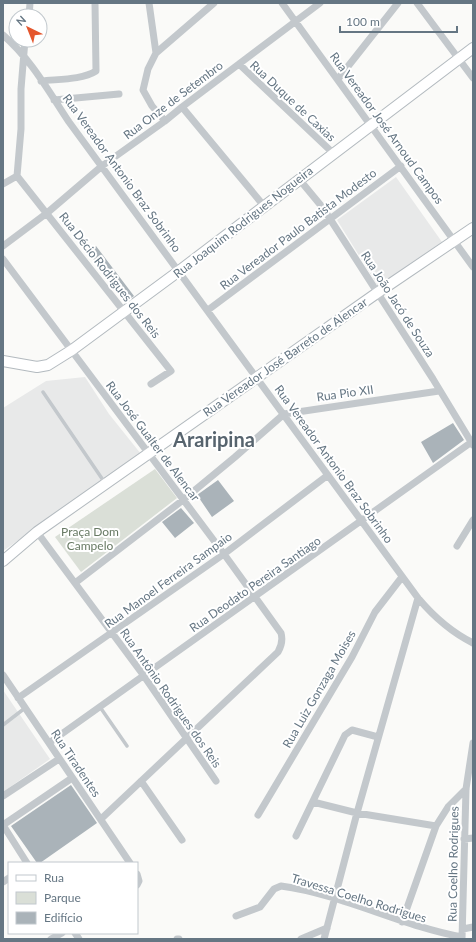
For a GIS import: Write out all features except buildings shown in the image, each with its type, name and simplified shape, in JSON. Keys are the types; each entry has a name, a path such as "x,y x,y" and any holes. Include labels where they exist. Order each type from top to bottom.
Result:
{"main road":[{"name":"Rua Joaquim Rodrigues Nogueira","path":"3,361 37,367 48,365 72,350 180,272 333,153 473,48"},
{"name":"Rua Vereador José Barreto de Alencar","path":"3,561 37,532 376,293 473,228"}],"street":[{"path":"41,81 80,76 91,74 96,71 95,3"},
{"path":"149,3 156,53"},
{"path":"165,121 152,106 143,90 148,69 156,53 214,3"},
{"name":"Rua Vereador José Arnoud Campos","path":"282,3 473,267"},
{"name":"Rua Onze de Setembro","path":"3,246 47,213 102,166 165,121 320,3"},
{"path":"338,79 398,3"},
{"path":"417,3 473,78"},
{"name":"Rua Vereador Antonio Braz Sobrinho","path":"3,35 23,55 102,166 418,598 436,618 459,636 473,643"},
{"path":"3,184 17,176 21,129 24,48"},
{"name":"Rua Duque de Caxias","path":"239,64 333,153"},
{"path":"54,100 119,94"},
{"path":"182,107 264,206"},
{"name":"Rua Vereador Paulo Batista Modesto","path":"208,310 401,166"},
{"name":"Rua Décio Rodrigues dos Reis","path":"17,176 171,371 151,384"},
{"name":"Rua João Jacó de Souza","path":"299,179 330,219 473,443"},
{"name":"Rua José Gualter de Alencar","path":"3,259 224,554 282,638 282,646 278,652 187,739"},
{"name":"Rua Pio XII","path":"284,414 439,391"},
{"path":"75,583 183,500 284,414"},
{"name":"Rua Deodato Pereira Santiago","path":"49,743 473,443"},
{"name":"Rua Manoel Ferreira Sampaio","path":"18,698 112,634 224,554 328,475"},
{"path":"457,546 473,520"},
{"name":"Rua Antônio Rodrigues dos Reis","path":"37,532 144,676 216,781"},
{"name":"Rua Luiz Gonzaga Moises","path":"258,815 352,657 375,612 402,577"},
{"path":"324,939 357,813 418,598"},
{"name":"Rua Tiradentes","path":"3,675 129,862"},
{"path":"296,836 348,731 357,730 378,737"},
{"path":"101,819 187,739"},
{"name":"Rua Coelho Rodrigues","path":"462,938 466,789 473,743"},
{"path":"3,796 59,759"},
{"path":"26,862 3,825 72,778"},
{"path":"141,781 182,840"},
{"name":"Rua Coelho Rodrigues","path":"402,922 436,826 448,807 466,789"},
{"path":"313,802 357,813 436,826"},
{"path":"464,839 473,838"},
{"name":"Travessa Coelho Rodrigues","path":"236,916 260,907 274,889 281,886 335,899 402,922 462,938"},
{"path":"463,929 473,927"},
{"path":"301,939 327,928"},
{"path":"51,939 60,934"}],"lane":[{"path":"43,392 106,484"},
{"path":"100,707 127,746"},
{"path":"3,725 25,708"}],"shaded area":[{"path":"396,177 442,242 378,286 337,220"},
{"path":"85,377 109,414 141,454 3,551 3,408 46,381"},
{"path":"3,690 50,759 3,792"}],"green space":[{"name":"Praça Dom Campelo","path":"155,469 177,498 81,572 55,537"}],"district":[{"name":"Araripina","path":"214,439"}]}
